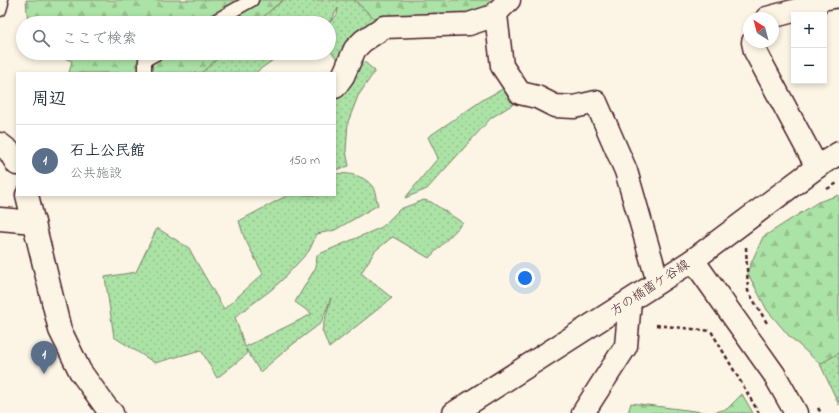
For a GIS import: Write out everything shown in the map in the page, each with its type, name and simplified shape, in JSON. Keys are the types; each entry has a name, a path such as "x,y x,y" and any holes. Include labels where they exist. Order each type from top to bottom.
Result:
{"street":[{"path":"779,15 816,5"},
{"path":"336,86 343,76 354,49 384,27 469,24 503,8 502,66 520,93 537,97 555,106 574,107 596,102 626,171 658,282"},
{"path":"754,48 817,168"},
{"path":"0,144 9,151 16,162"},
{"name":"方の橋薗ケ谷線","path":"454,413 693,260 839,153"},
{"path":"27,196 60,330 80,371 112,413"},
{"path":"0,219 34,222"},
{"path":"693,260 774,374 796,413"},
{"path":"583,413 626,346 630,301"}],"lane":[{"path":"0,10 2,3 1,0"},
{"path":"223,16 252,0"},
{"path":"816,5 839,2"},
{"path":"144,72 145,60"}],"path":[{"path":"821,193 839,182"},
{"path":"746,241 748,291 769,327"},
{"path":"656,325 711,331 759,413"}],"green space":[{"path":"26,0 283,0 264,16 27,16"},
{"path":"283,0 354,0 384,27 341,63 336,58 336,16 338,8 334,16 264,16"},
{"path":"354,0 506,0 497,12 384,27"},
{"path":"360,58 375,71 358,96 348,122 346,151 349,166 336,170 336,97"},
{"path":"69,60 216,60 202,72 69,72 72,61"},
{"path":"214,60 273,60 256,72 201,72"},
{"path":"508,86 520,100 491,118 427,189 405,198 438,158 428,137 484,99"},
{"path":"336,174 352,174 367,181 374,189 378,205 335,230 317,234 309,251 282,280 235,317 245,347 312,314 295,302 316,267 317,255 382,227 400,209 424,200 431,202 463,223 429,258 393,237 391,238 375,251 361,273 392,298 329,348 322,330 331,298 321,323 260,372 246,349 247,354 217,378 201,350 155,363 114,337 105,277 136,272 157,228 189,248 224,309 263,274 244,237 239,221 286,196 336,196"},
{"path":"839,195 839,353 820,364 789,336 767,310 747,272 763,237 818,202"},
{"path":"839,352 839,405 820,364"},
{"path":"742,394 753,413 711,413 727,409"},
{"path":"631,403 711,413 628,413"}],"place":[{"name":"石上公民館","path":"44,374"}]}
